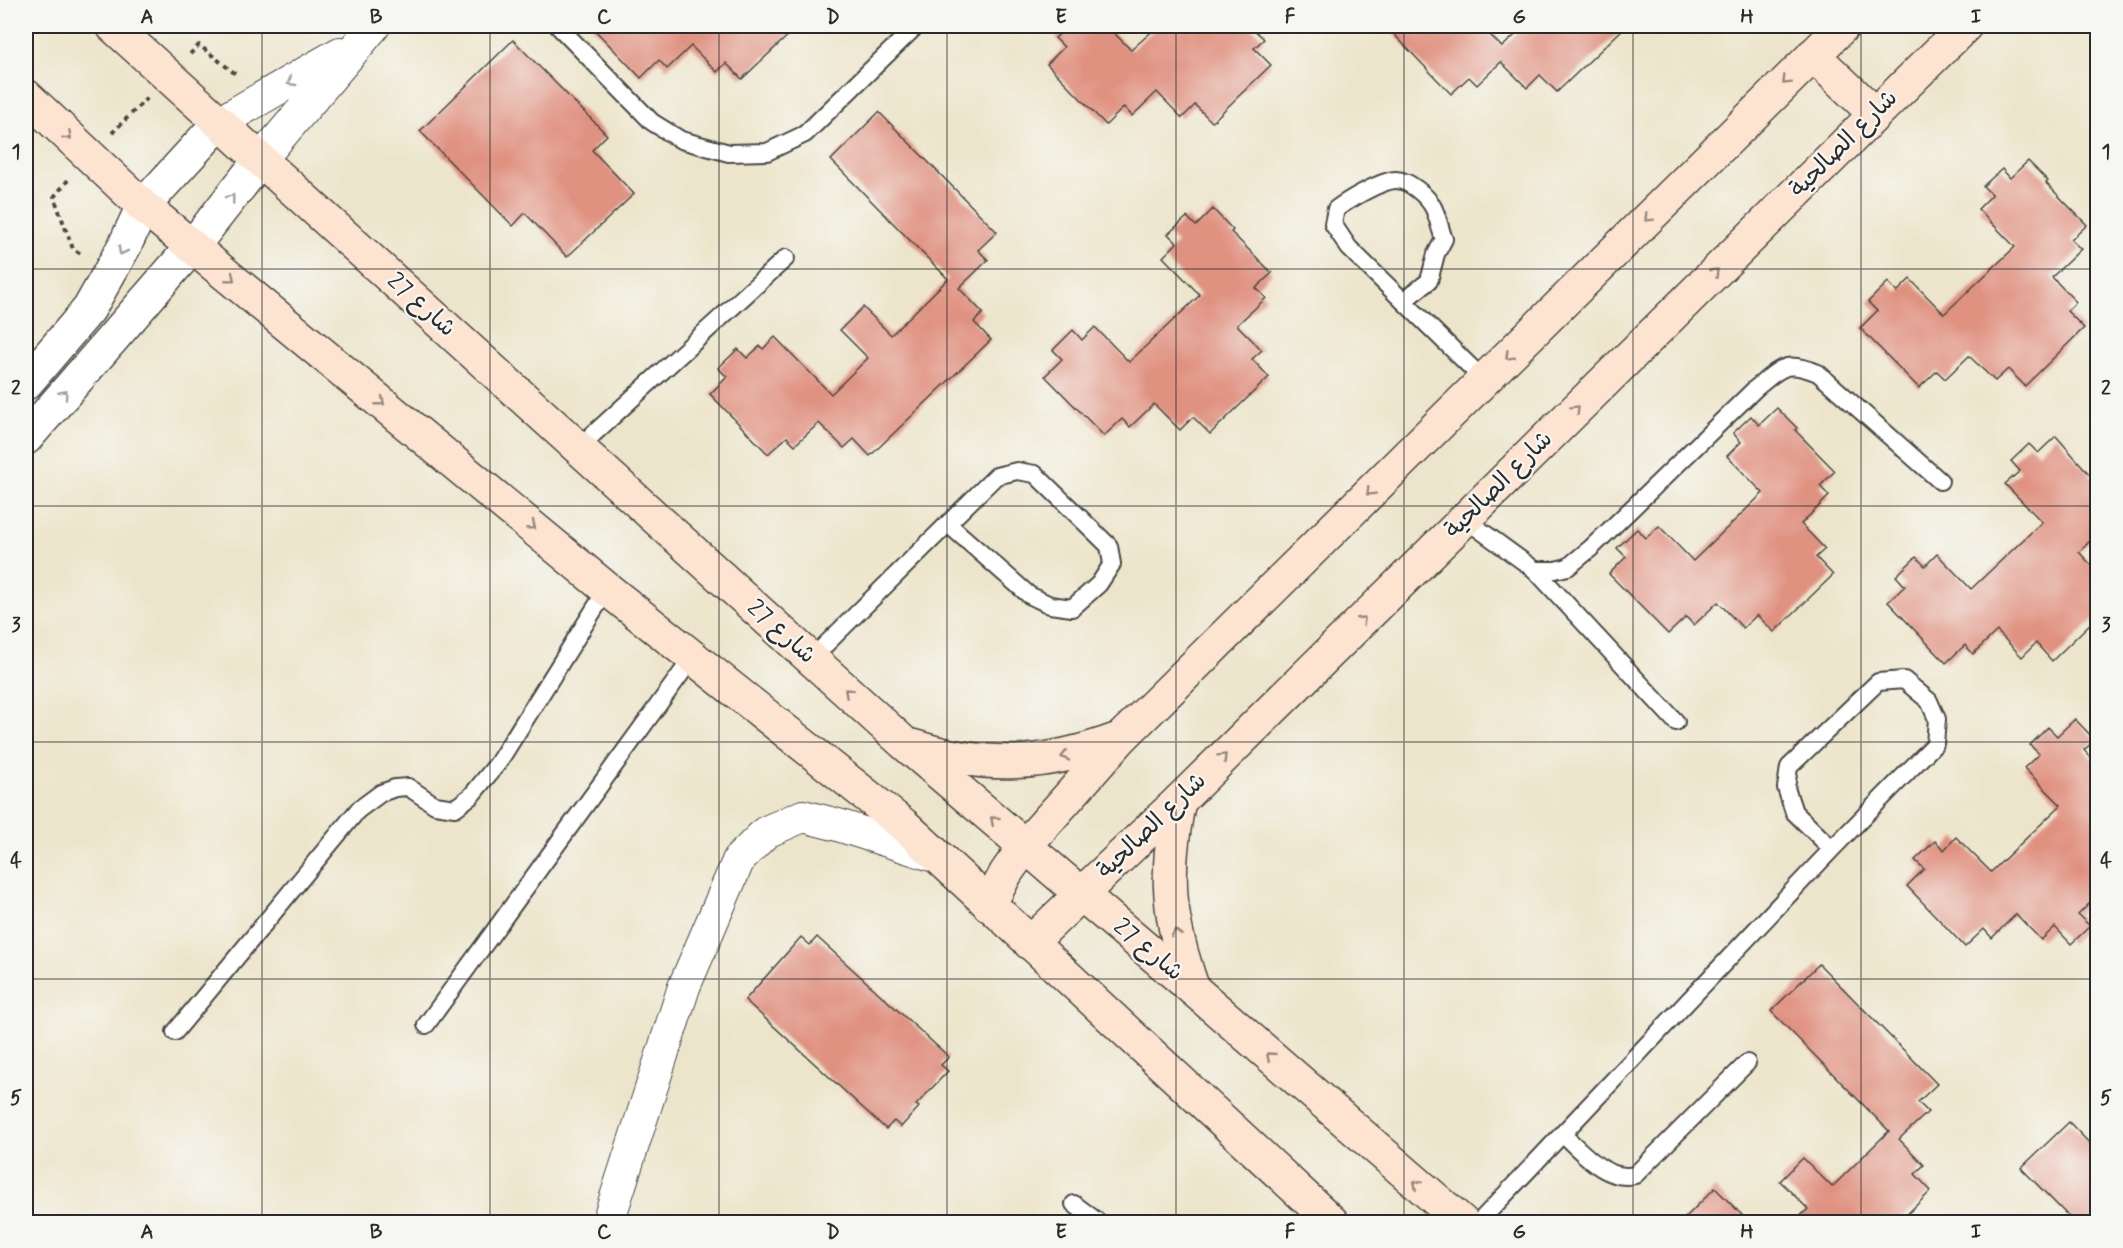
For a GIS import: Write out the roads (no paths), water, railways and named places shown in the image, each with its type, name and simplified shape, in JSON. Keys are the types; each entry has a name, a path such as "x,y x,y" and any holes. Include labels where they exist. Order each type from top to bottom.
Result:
{"main road":[{"name":"شارع 27","path":"113,26 904,743 1462,1222"},
{"path":"989,905 1006,873 1025,846 1121,738 1843,26"},
{"name":"شارع الصالحية","path":"1030,943 1179,801 1965,26"},
{"path":"1813,55 1875,114"},
{"path":"26,96 143,206 192,247 607,589 905,826 1332,1222"},
{"path":"904,743 939,754 976,761 1013,762 1050,759 1086,751 1121,738"},
{"path":"1179,801 1171,838 1172,915 1180,952 1193,989"}],"street":[{"path":"26,383 89,309 125,245 143,206 220,122 367,34"},
{"path":"26,438 192,247 261,159 367,34"},
{"path":"608,1222 684,987 740,859 766,832 803,816 938,856"}],"lane":[{"path":"558,26 652,122 681,140 729,153 767,152 805,134 916,26"},
{"path":"1403,301 1429,281 1436,254 1444,239 1434,208 1425,196 1405,182 1395,179 1354,196 1336,209 1333,224 1349,248 1403,301 1484,380"},
{"path":"578,448 786,258"},
{"path":"1535,570 1556,570 1568,567 1591,548 1756,388 1779,370 1789,366 1800,366 1818,373 1940,481"},
{"path":"811,659 996,476 1017,471 1035,474 1109,546 1112,564 1098,584 1072,608 1050,605 1029,595 948,524"},
{"path":"1465,519 1535,570 1676,722"},
{"path":"175,1032 358,810 381,793 395,788 408,787 435,805 455,808 471,796 498,763 607,589"},
{"path":"426,1025 693,657"},
{"path":"1479,1222 1832,849 1935,744 1937,719 1929,701 1904,680 1878,682 1789,767 1786,788 1794,812 1832,849"},
{"path":"1563,1135 1607,1173 1623,1178 1635,1175 1748,1064"},
{"path":"1074,1204 1098,1222"}]}
